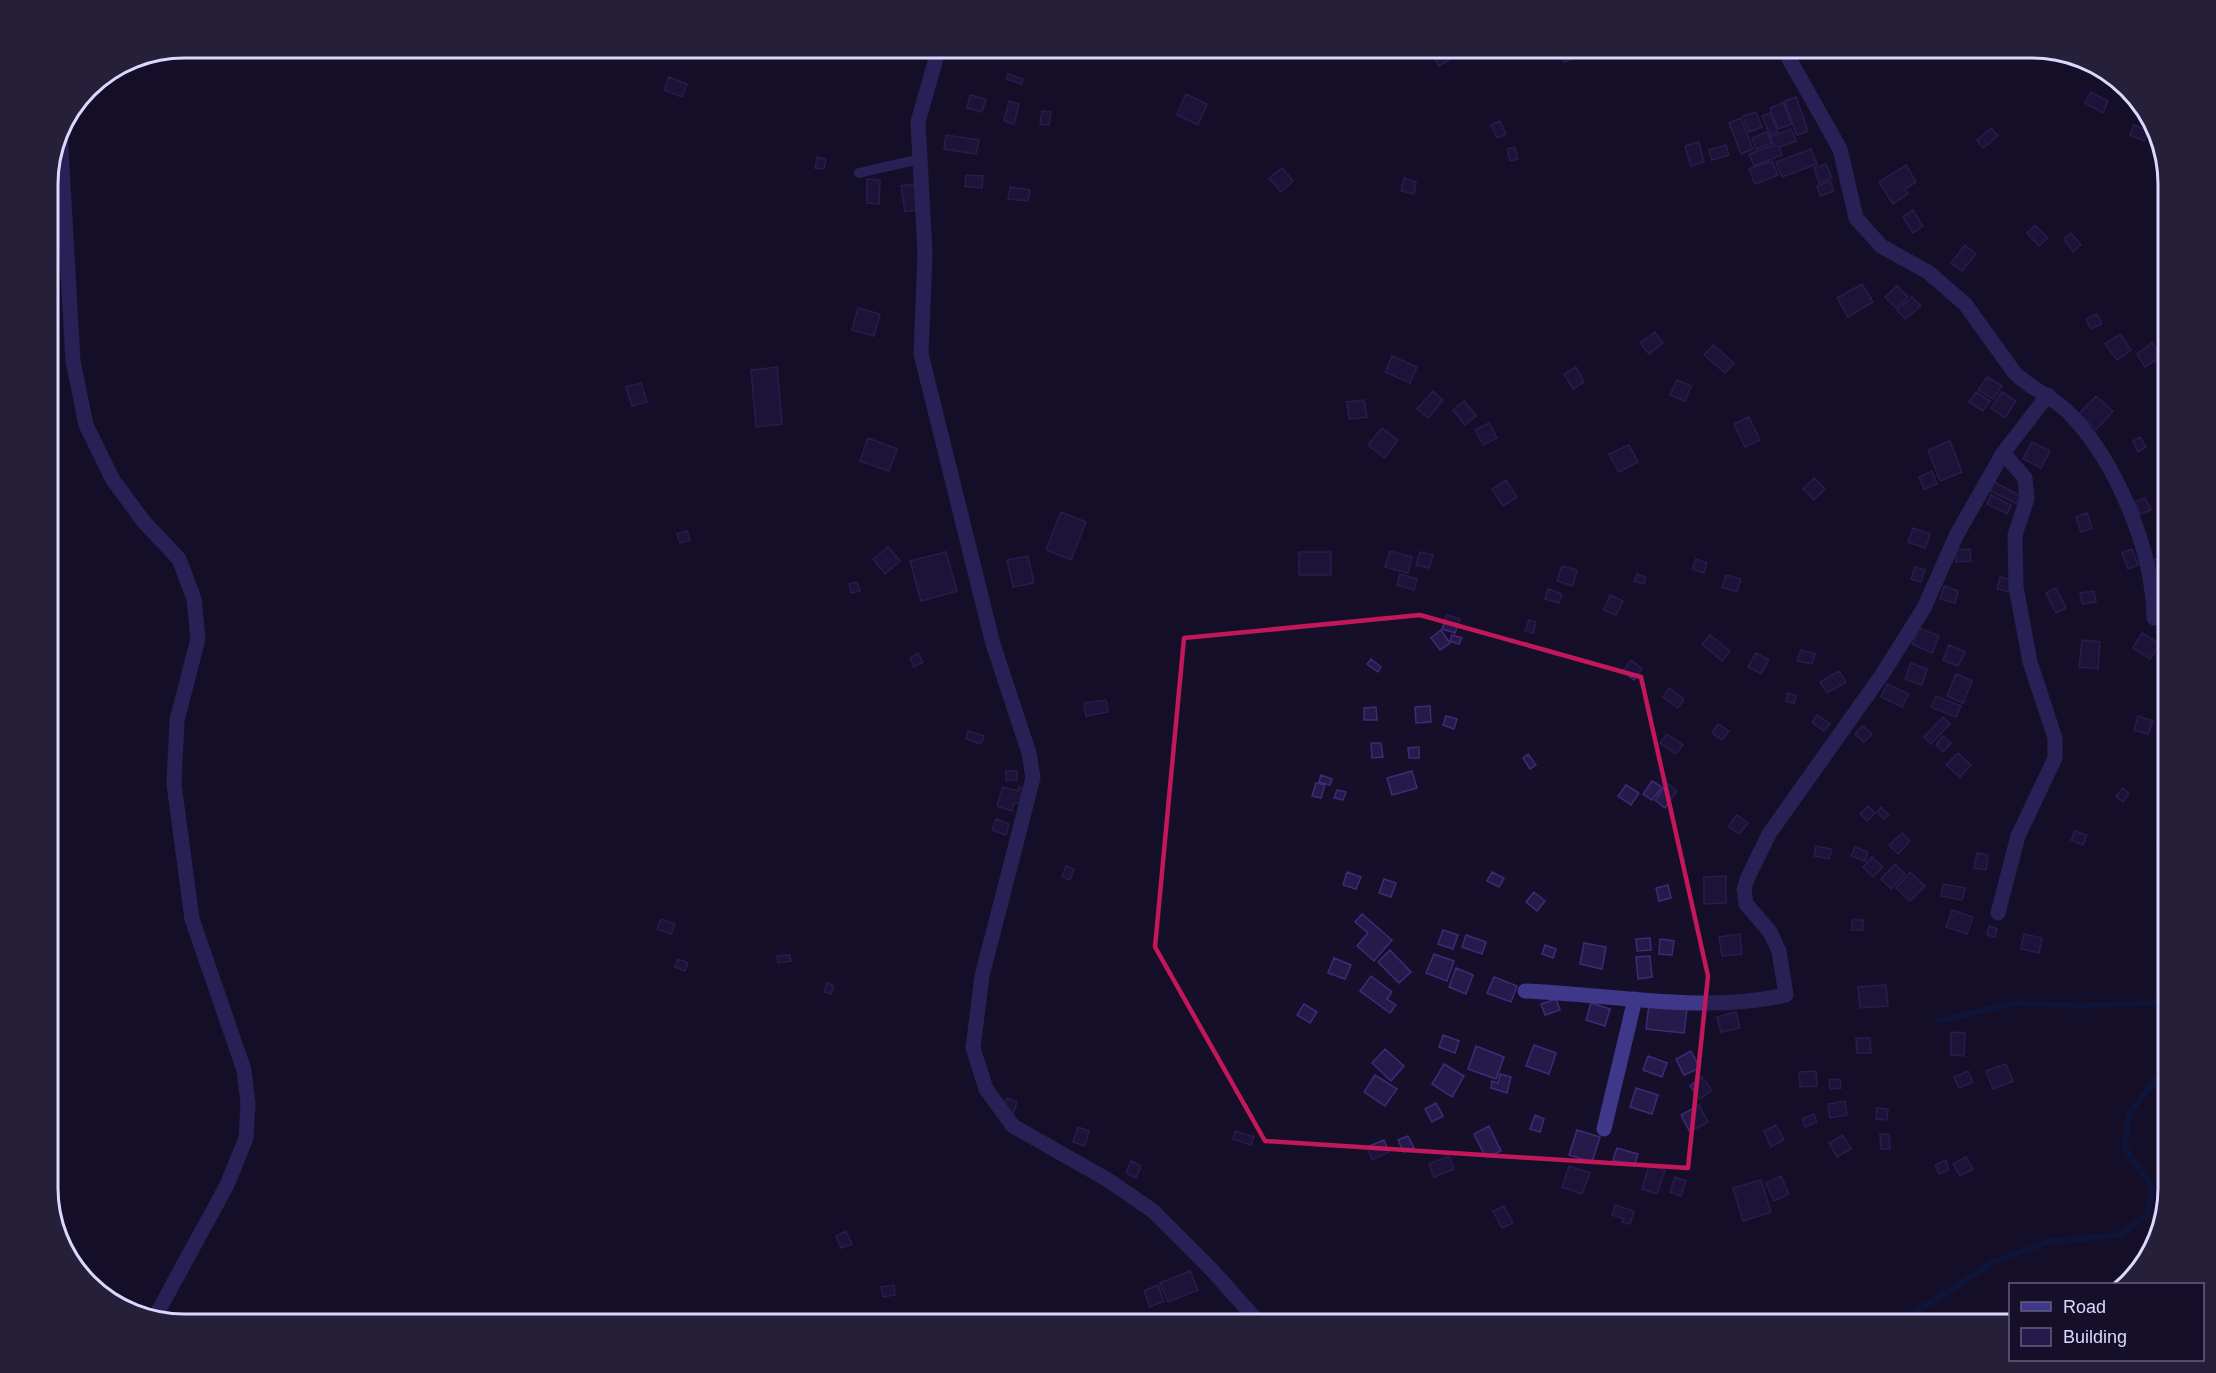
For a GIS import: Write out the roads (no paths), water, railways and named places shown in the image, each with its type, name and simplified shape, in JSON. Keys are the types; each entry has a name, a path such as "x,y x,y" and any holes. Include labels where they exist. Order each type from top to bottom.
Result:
{"street":[{"path":"1788,58 1840,149 1856,218 1881,246 1946,285 1965,303 2022,382 2048,395 2070,414 2100,453 2136,525 2151,577 2154,618"},
{"path":"936,59 918,122 925,253 921,354 993,644 1029,753 1033,778 982,976 973,1048 986,1089 1013,1126 1108,1180 1153,1212 1250,1314"},
{"path":"62,158 73,361 86,424 113,480 144,522 179,559 194,599 198,639 177,720 174,784 192,919 244,1070 248,1104 246,1138 227,1185 158,1311"},
{"path":"1525,991 1709,1004 1757,1002 1786,995 1779,951 1770,932 1746,904 1744,889 1748,877 1769,834 1881,676 1924,608 1956,536 2003,453 2048,395"},
{"path":"1998,913 2018,836 2055,758 2055,738 2030,662 2016,587 2015,536 2028,499 2025,478 2003,453"},
{"path":"1604,1129 1635,999"}],"lane":[{"path":"859,174 920,159"}],"waterway":[{"path":"1938,1021 2016,1003 2084,1006 2158,1002"},
{"path":"1912,1314 1994,1262 2047,1242 2119,1235 2148,1215 2152,1187 2125,1148 2128,1115 2158,1077"}]}
